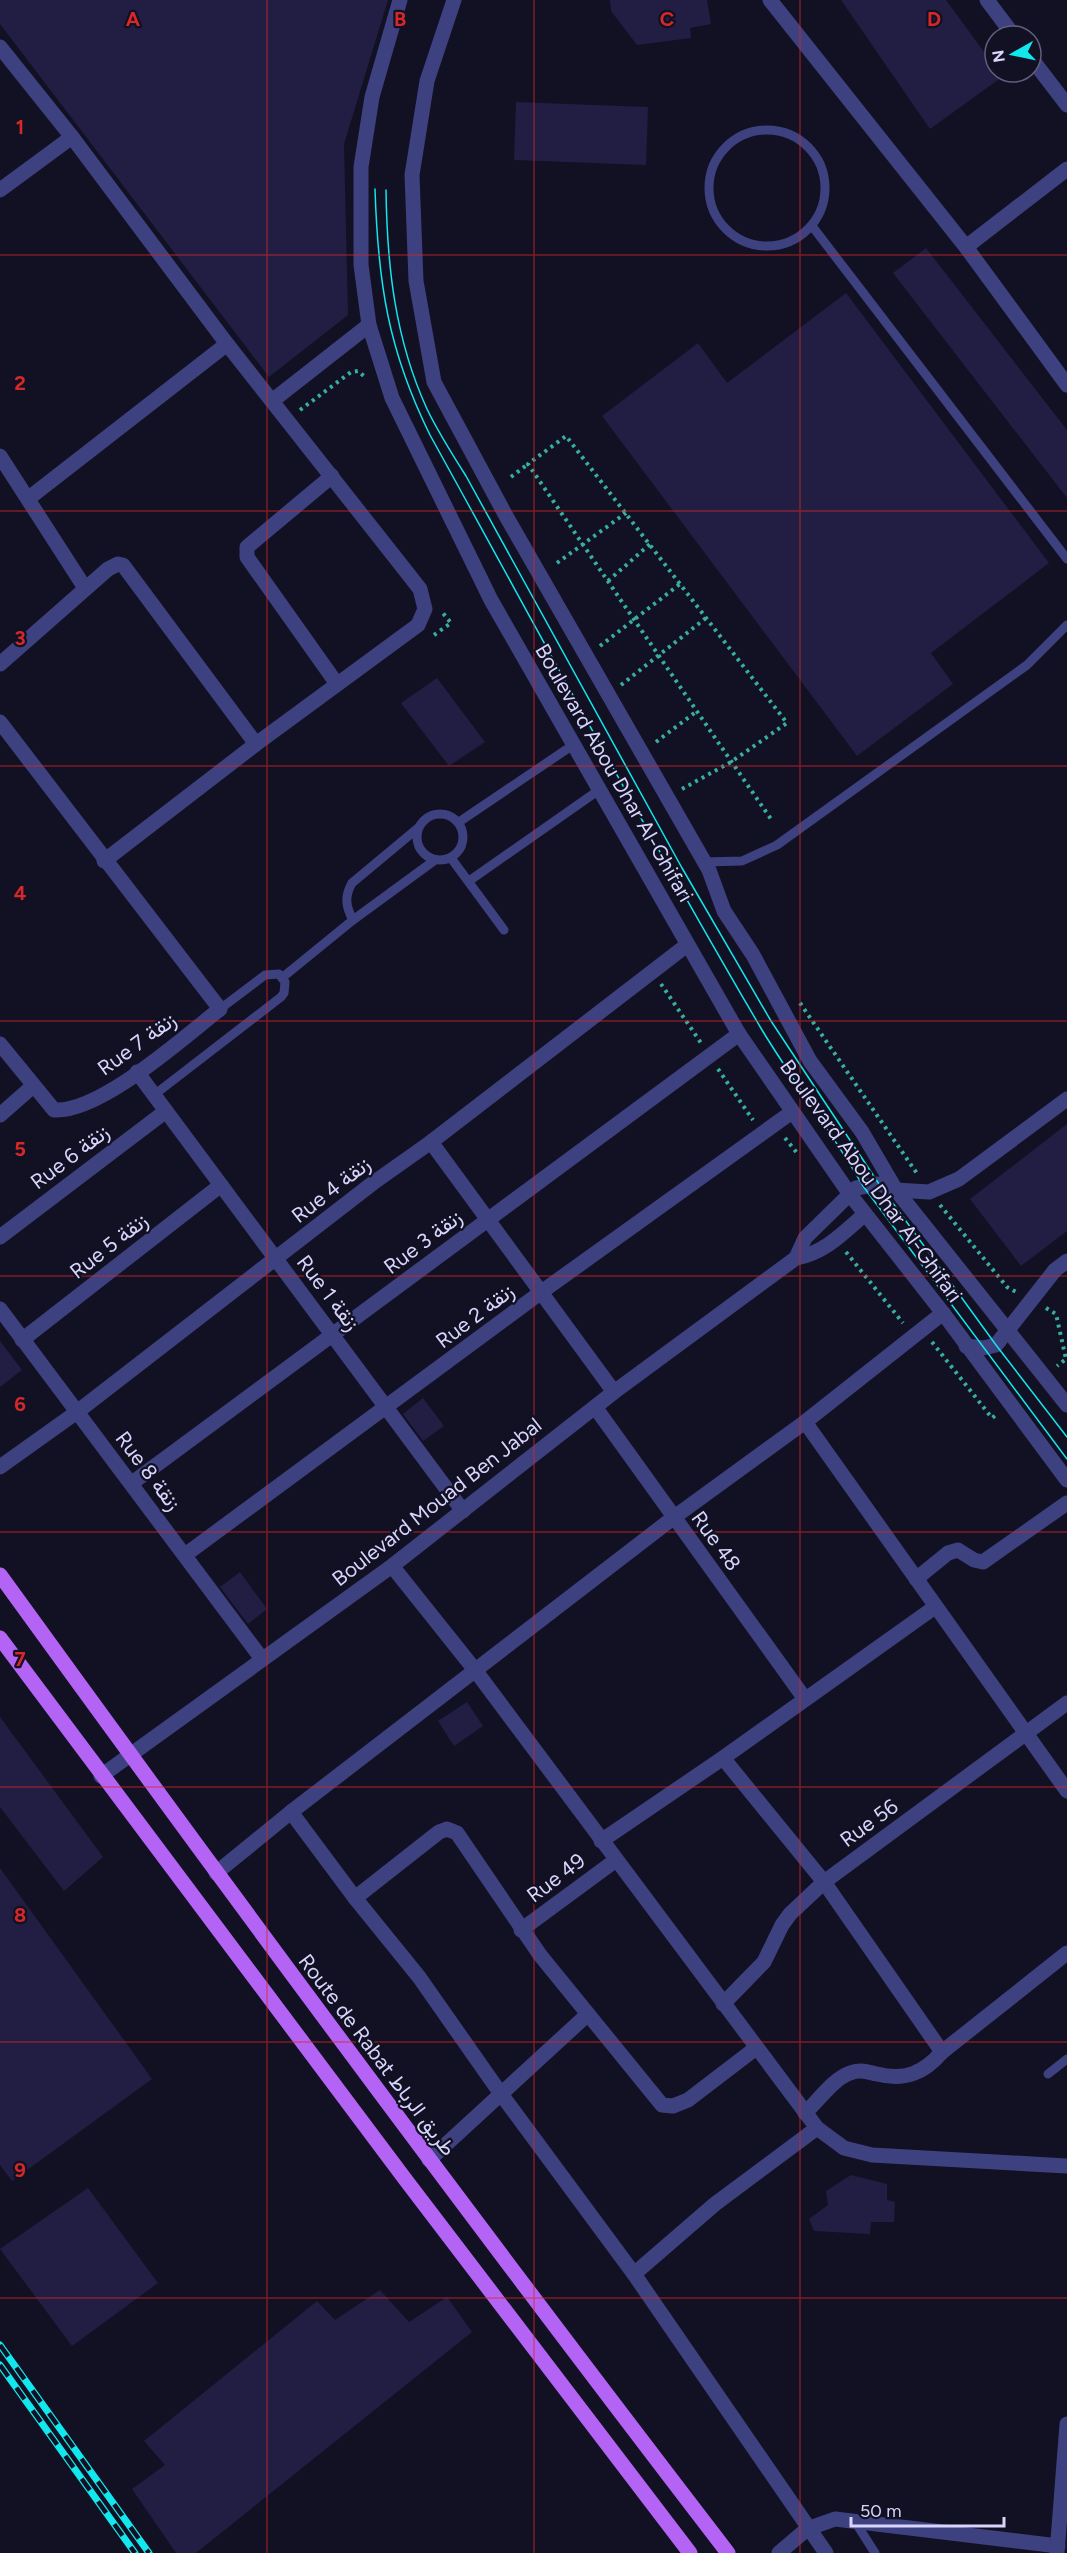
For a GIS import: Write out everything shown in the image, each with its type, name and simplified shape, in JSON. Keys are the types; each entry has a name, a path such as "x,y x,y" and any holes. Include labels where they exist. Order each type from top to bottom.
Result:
{"main road":[{"name":"Route de Rabat طريق الرباط","path":"0,1575 216,1873 429,2160 728,2553"},
{"path":"0,1638 101,1776 690,2553"}],"street":[{"name":"Boulevard Abou Dhar Al-Ghifari","path":"400,0 372,97 361,167 362,265 369,325 392,398 491,600 739,1034 849,1193 943,1313 1067,1480"},
{"name":"Boulevard Abou Dhar Al-Ghifari","path":"454,0 427,81 412,175 416,281 434,382 511,525 705,862 724,911 753,955 810,1061 862,1132 896,1190 1009,1329 1067,1405"},
{"path":"770,0 966,247 1067,385"},
{"path":"987,0 1005,24"},
{"path":"0,47 72,137 227,344 420,589 424,609 418,625 256,744 105,861"},
{"path":"1043,74 1067,105"},
{"path":"0,190 72,137"},
{"path":"966,247 1067,169"},
{"path":"272,401 369,325"},
{"path":"29,498 227,344"},
{"path":"0,456 85,588"},
{"path":"332,476 248,547 246,552 247,557 337,684"},
{"path":"0,664 85,588 114,566 123,566 256,744"},
{"path":"0,722 220,1009"},
{"name":"Rue 4 زنقة","path":"0,1467 77,1413 277,1260 373,1183 431,1142 687,945"},
{"name":"Rue 7 زنقة","path":"33,1086 54,1110 75,1108 100,1097 137,1072 220,1009"},
{"name":"Rue 3 زنقة","path":"132,1482 739,1034"},
{"path":"0,1044 33,1086 0,1114"},
{"name":"Rue 1 زنقة","path":"137,1072 463,1511"},
{"path":"849,1193 856,1188 879,1184 896,1190 929,1192 959,1179 1067,1099"},
{"name":"Rue 6 زنقة","path":"0,1237 166,1111"},
{"name":"Rue 2 زنقة","path":"185,1555 540,1293 792,1112"},
{"path":"431,1142 614,1392"},
{"name":"Rue 5 زنقة","path":"22,1340 221,1185"},
{"name":"Boulevard Mouad Ben Jabal","path":"796,1258 805,1238 849,1193"},
{"name":"Boulevard Mouad Ben Jabal","path":"101,1776 392,1566 614,1392 796,1258 816,1254 826,1248 866,1214"},
{"path":"966,1346 982,1348 996,1345 1055,1270 1067,1261"},
{"name":"Rue 8 زنقة","path":"0,1309 77,1413 132,1482 262,1659"},
{"path":"216,1873 291,1812 673,1518 805,1422 943,1313"},
{"name":"Rue 48","path":"595,1407 805,1699"},
{"path":"805,1422 1067,1791"},
{"path":"916,1579 948,1553 958,1550 974,1560 983,1562 1067,1503"},
{"path":"392,1566 476,1670 601,1841 817,2128 844,2148 872,2155 1067,2166"},
{"path":"601,1841 723,1758 935,1607"},
{"name":"Rue 56","path":"723,2004 764,1962 790,1914 824,1882 1067,1703"},
{"path":"723,1758 824,1882 942,2052"},
{"path":"291,1812 355,1898 419,1977 501,2094 634,2274 807,2529 826,2553"},
{"path":"355,1898 439,1832 447,1829 457,1833 521,1930 662,2105 673,2106 687,2100 756,2048"},
{"name":"Rue 49","path":"521,1930 561,1898 616,1860"},
{"path":"805,2114 847,2073 861,2070 894,2078 915,2074 931,2065 942,2052 1067,1953"},
{"path":"429,2160 588,2014"},
{"path":"634,2274 715,2204 817,2128"},
{"path":"779,2553 807,2529 835,2519 1057,2549 1067,2424"}],"lane":[{"path":"771,130 789,134 804,143 820,165 824,174 826,192 822,210 812,226 797,239 778,246 758,247 739,240 731,234 723,227 712,210 708,190 711,170 721,152 736,138 753,131 771,130"},
{"path":"812,226 1067,559"},
{"path":"705,862 742,861 777,845 1027,665 1067,625"},
{"path":"459,822 573,745"},
{"path":"469,880 598,790"},
{"path":"283,977 353,920 435,860 451,858 462,845 462,829 459,822 453,816 437,813 429,816 418,828 351,883 346,904 353,920"},
{"path":"418,828 417,836 421,851 435,860"},
{"path":"451,858 504,930"},
{"path":"220,1009 265,975 274,973 283,977"},
{"path":"154,1095 281,997 286,988 283,977"},
{"path":"1048,2074 1067,2059"},
{"path":"854,2520 875,2553"}],"path":[{"path":"511,477 566,436 787,723 731,762 675,792"},
{"path":"528,464 772,822"},
{"path":"557,563 626,513"},
{"path":"608,581 650,544"},
{"path":"600,646 680,584"},
{"path":"620,685 706,618"},
{"path":"650,746 697,711"},
{"path":"862,1132 881,1118"}],"building":[{"path":"0,0 388,0 344,144 348,315 269,377 0,24"},
{"path":"610,0 707,0 711,24 690,28 691,38 637,45 611,11"},
{"path":"841,0 946,0 983,51 983,84 992,84 930,129"},
{"path":"516,102 648,107 646,165 514,160"},
{"path":"926,248 1067,430 1067,498 893,273"},
{"path":"846,293 1049,563 931,653 953,684 857,756 602,416 698,343 727,383"},
{"path":"437,678 485,742 449,766 401,703"},
{"path":"1067,1124 1067,1231 1021,1266 970,1199"},
{"path":"0,1341 22,1370 0,1387"},
{"path":"423,1398 444,1426 423,1441 403,1414"},
{"path":"240,1572 267,1609 248,1624 220,1587"},
{"path":"467,1702 483,1726 454,1746 438,1721"},
{"path":"0,1717 103,1857 64,1891 0,1807"},
{"path":"0,1868 152,2079 12,2181 0,2165"},
{"path":"851,2175 887,2184 887,2200 895,2202 894,2222 871,2222 870,2234 814,2231 809,2219 828,2205 826,2191"},
{"path":"88,2188 158,2283 72,2346 0,2249"},
{"path":"380,2290 409,2322 447,2297 472,2332 196,2553 176,2553 132,2489 165,2465 144,2441 317,2301 335,2320"}],"tram line":[{"path":"375,189 379,255 388,315 404,374 430,435 635,808 774,1050 839,1146 863,1186 1067,1459"},
{"path":"386,190 388,246 400,329 416,383 436,426 466,476 682,868 771,1021 879,1184 996,1345 1067,1437"}],"railway":[{"path":"0,2345 149,2553"},
{"path":"0,2365 135,2553"}]}
